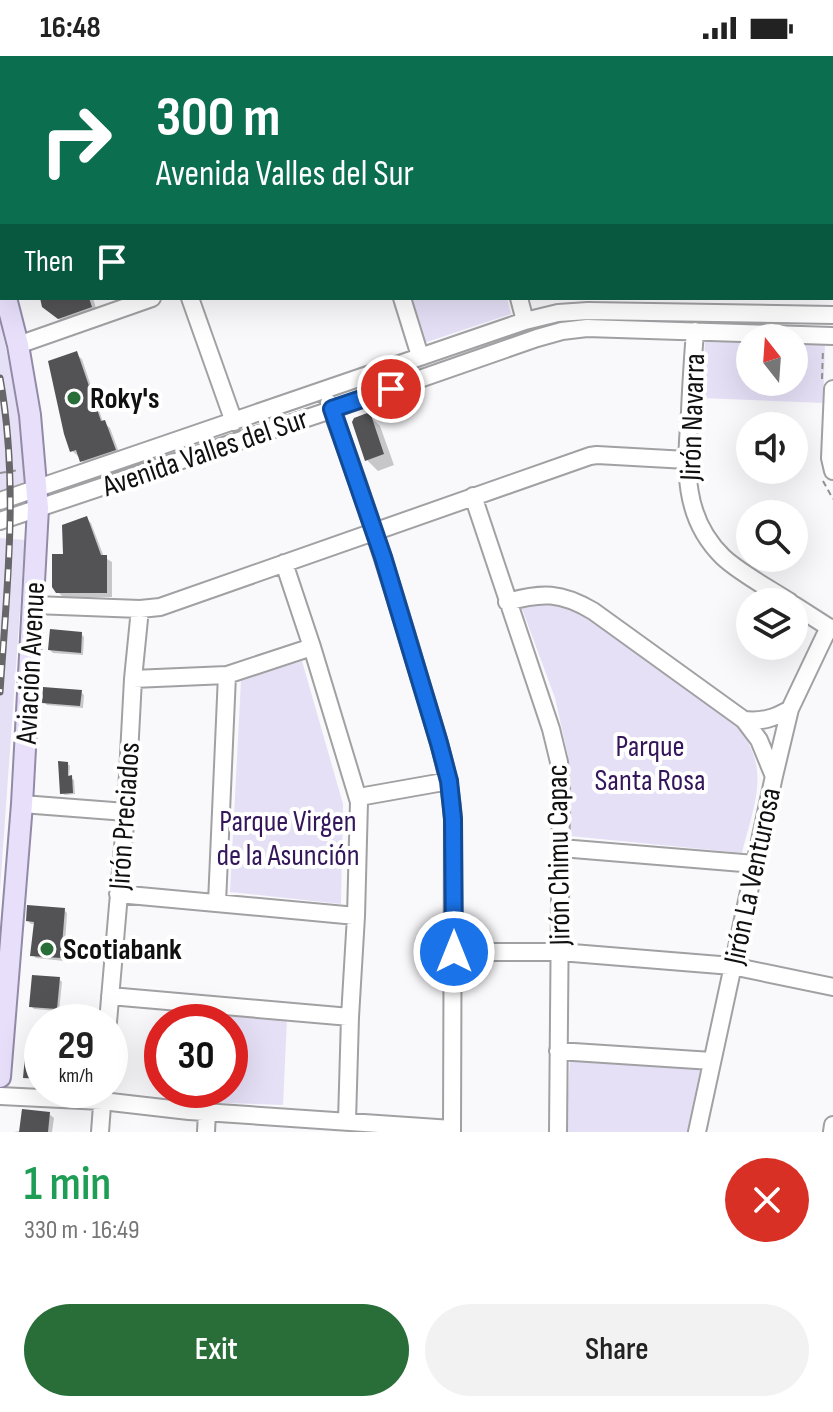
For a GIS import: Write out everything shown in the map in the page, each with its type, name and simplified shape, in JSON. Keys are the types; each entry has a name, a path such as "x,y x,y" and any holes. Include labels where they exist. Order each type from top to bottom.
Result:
{"main road":[{"name":"Aviación Avenue","path":"0,1077 22,804 38,498 30,415 7,300"}],"street":[{"path":"18,345 146,300"},
{"path":"191,300 234,422"},
{"path":"403,300 420,356"},
{"path":"520,300 525,321"},
{"name":"Avenida Valles del Sur","path":"0,521 38,498 234,422 525,321 558,313 588,311 833,315"},
{"name":"Avenida Valles del Sur","path":"0,501 38,498 332,409 562,331 587,328 833,336"},
{"name":"Jirón Navarra","path":"695,331 687,460 690,500 708,540 725,560 769,588"},
{"path":"833,389 830,458 833,471"},
{"path":"128,1099 207,1112 452,1130 453,819 449,781 374,531 325,390"},
{"path":"34,605 160,607 590,456 687,460"},
{"name":"Jirón Chimu Capac","path":"473,496 551,729 559,762 558,1132"},
{"path":"284,563 359,797 347,1121"},
{"path":"507,602 547,594 578,602 744,720 762,745 774,776"},
{"name":"Jirón Preciados","path":"109,1004 140,609"},
{"name":"Jirón Navarra","path":"808,613 831,628"},
{"name":"Jirón La Venturosa","path":"697,1132 790,709 831,628"},
{"path":"133,679 227,675 312,647"},
{"path":"217,903 227,675"},
{"path":"744,720 763,720 790,709"},
{"path":"359,797 449,781"},
{"path":"22,804 126,812"},
{"path":"561,848 755,864"},
{"path":"118,894 356,916"},
{"path":"454,952 560,952 732,966 833,987"},
{"path":"110,996 350,1017"},
{"path":"558,1051 712,1061"},
{"path":"0,1096 24,1096"},
{"path":"100,1132 102,1108"},
{"path":"206,1132 207,1112"},
{"path":"832,1132 833,1125"}],"path":[{"path":"0,473 26,469"}],"green space":[{"path":"412,300 508,300 511,314 424,343"},
{"path":"0,321 17,399 27,481 0,491"},
{"path":"705,341 736,342 736,396 808,396 808,344 825,345 823,403 702,398"},
{"path":"0,538 25,540 0,890"},
{"name":"Parque Santa Rosa","path":"553,600 574,606 592,618 741,729 757,771 755,802 742,853 570,836 568,756 555,698 521,606"},
{"name":"Parque Virgen de la Asunción","path":"302,661 343,804 341,904 230,892 241,681"},
{"path":"248,1017 287,1019 283,1105 248,1104"},
{"path":"570,1059 703,1068 688,1132 566,1132"}],"building":[{"path":"40,300 90,300 92,307 58,319 42,307"},
{"path":"77,351 101,421 105,420 116,450 80,462 76,450 70,452 64,434 48,361"},
{"path":"370,412 384,454 365,461 352,422 354,418"},
{"path":"87,516 101,555 107,555 107,593 56,593 52,587 52,554 63,554 62,525"},
{"path":"50,629 82,632 81,653 48,650"},
{"path":"43,687 82,690 80,706 42,703"},
{"path":"58,761 68,762 73,793 60,794"},
{"path":"27,905 65,908 61,958 30,956 34,922 26,921"},
{"path":"32,975 60,977 57,1004 29,1004"},
{"path":"22,1109 50,1112 48,1132 19,1132"}],"railway":[{"path":"0,378 6,417 10,495 0,692"}],"place":[{"name":"Roky's","path":"74,398"},
{"name":"Scotiabank","path":"47,949"}],"route":[{"path":"391,389 332,409 383,557 449,781 453,819 454,952"}]}
